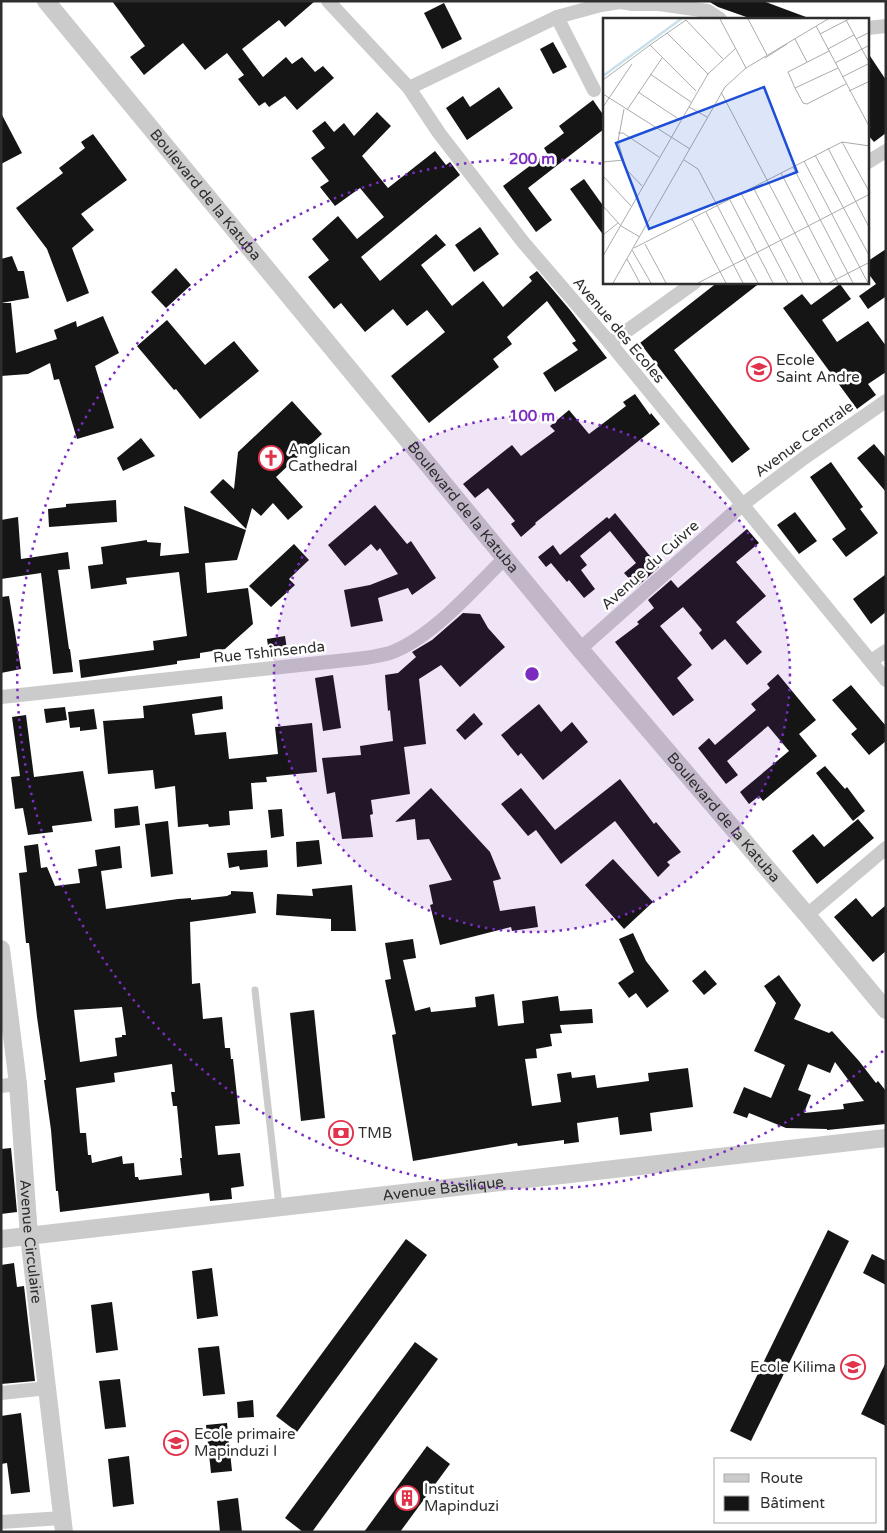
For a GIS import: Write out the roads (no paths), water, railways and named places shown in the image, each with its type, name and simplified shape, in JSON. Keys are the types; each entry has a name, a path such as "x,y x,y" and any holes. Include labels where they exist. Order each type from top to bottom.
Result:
{"street":[{"name":"Boulevard de la Katuba","path":"46,1 580,650 886,1010"},
{"name":"Avenue des Ecoles","path":"328,1 409,88 439,133 524,242 610,343 886,680"},
{"path":"409,88 557,17 601,5 620,2 659,4 684,13 709,6 719,18"},
{"path":"557,17 594,90"},
{"path":"870,28 886,26"},
{"path":"870,161 886,151"},
{"path":"610,343 692,284"},
{"name":"Avenue Centrale","path":"742,506 804,458 886,401"},
{"name":"Avenue du Cuivre","path":"580,650 742,506"},
{"name":"Rue Tshinsenda","path":"1,698 356,659 390,653 433,628 505,558"},
{"path":"871,661 886,651"},
{"path":"807,915 886,848"},
{"name":"Avenue Circulaire","path":"2,955 10,1085 63,1525"},
{"name":"Avenue Basilique","path":"1,1239 886,1138"},
{"path":"1,1393 48,1388"},
{"path":"1,1522 63,1525"}],"lane":[{"path":"255,990 279,1207"}],"place":[{"name":"Ecole Saint Andre","path":"759,369"},
{"name":"Anglican Cathedral","path":"271,458"},
{"name":"TMB","path":"341,1133"},
{"name":"Ecole Kilima","path":"853,1367"},
{"name":"Ecole primaire Mapinduzi I","path":"176,1443"},
{"name":"Institut Mapinduzi","path":"407,1498"}]}
